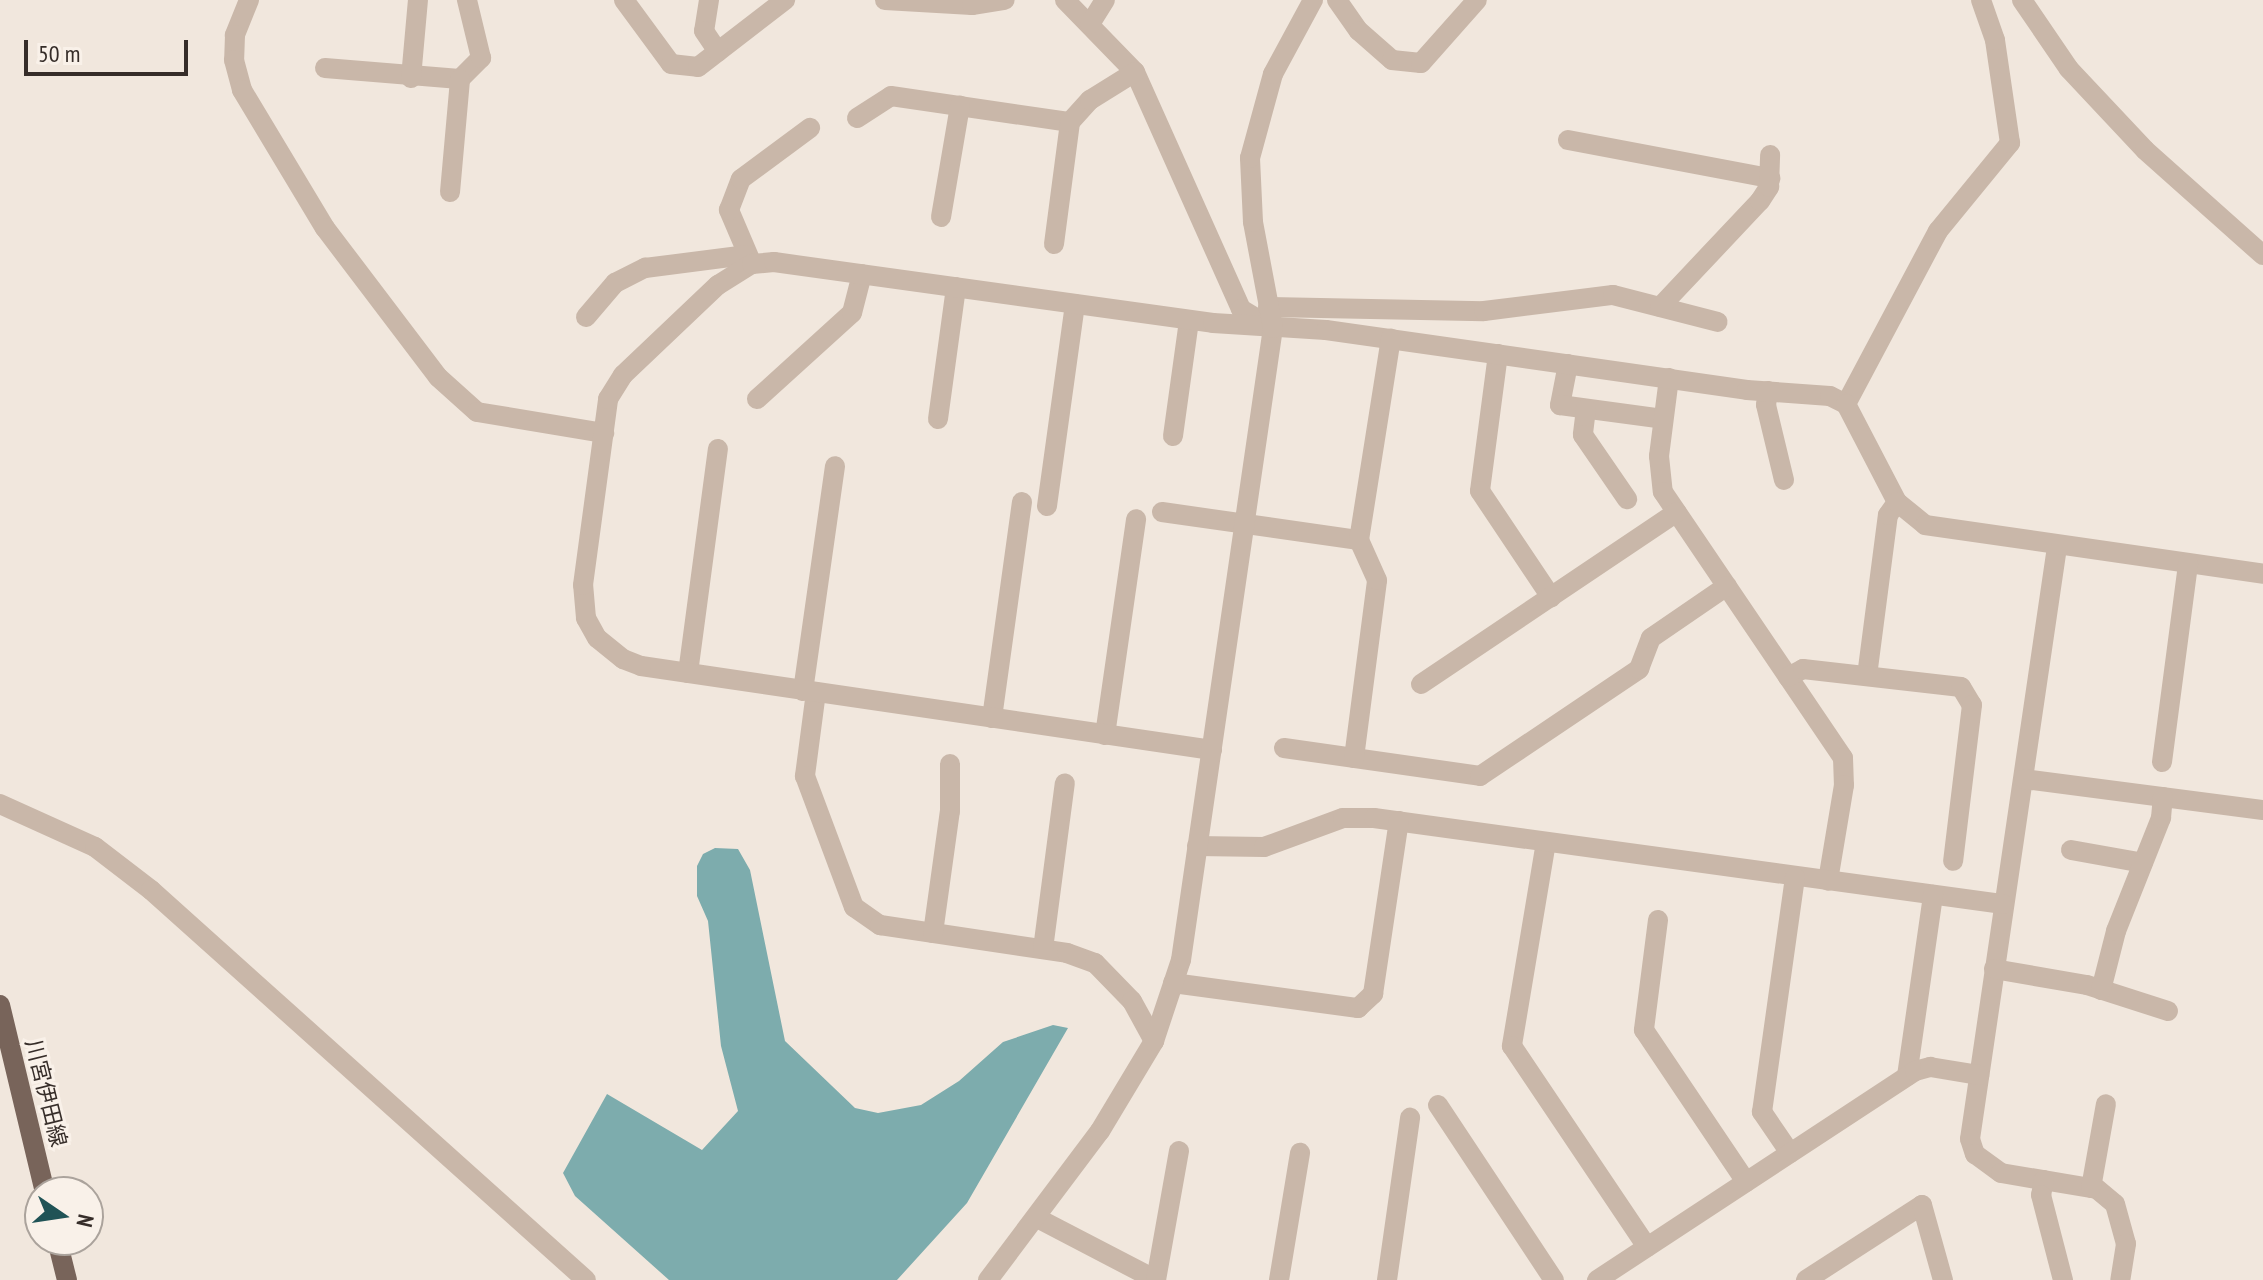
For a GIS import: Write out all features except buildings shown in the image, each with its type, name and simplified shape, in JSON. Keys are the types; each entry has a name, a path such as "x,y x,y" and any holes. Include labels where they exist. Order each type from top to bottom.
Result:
{"main road":[{"name":"川宮伊田線","path":"0,1005 41,1176"},
{"path":"61,1256 67,1280"}],"street":[{"path":"249,0 235,35 234,60 242,90 325,228 438,377 477,412 604,433"},
{"path":"411,78 418,0"},
{"path":"450,192 460,79 481,58 467,0"},
{"path":"624,0 671,64 698,67 785,0"},
{"path":"709,0 704,31 718,52"},
{"path":"885,0 972,5 1005,0"},
{"path":"1065,0 1135,72 1241,309 1273,328"},
{"path":"1090,24 1105,0"},
{"path":"988,1280 1039,1219 1154,1041 1173,983 1247,523 1273,328 1253,222 1250,158 1273,74 1313,0"},
{"path":"1337,0 1359,31 1392,60 1421,63 1477,0"},
{"path":"1846,404 1938,231 2010,143 1995,40 1981,0"},
{"path":"2022,0 2080,81 2145,150 2263,255"},
{"path":"325,68 411,78 460,79"},
{"path":"1054,244 1070,122 1090,100 1135,72"},
{"path":"857,118 891,96 1070,122"},
{"path":"941,217 960,106"},
{"path":"749,260 729,210 741,179 810,128"},
{"path":"1568,140 1770,178"},
{"path":"1660,307 1760,201 1770,178 1770,155"},
{"path":"749,260 718,285 623,375 608,399 583,585 586,618 597,638 623,659 688,673 1212,750"},
{"path":"586,317 615,283 645,268 749,260 1189,320 1391,339 1768,391 1830,396 1846,404 1897,502 1925,525 2057,547 2263,574"},
{"path":"757,399 852,313 862,274"},
{"path":"938,419 956,287"},
{"path":"1268,307 1484,311 1613,295 1718,322"},
{"path":"1047,506 1075,304"},
{"path":"1173,436 1189,320"},
{"path":"1354,758 1377,580 1359,540 1391,339"},
{"path":"1498,354 1480,491 1551,597"},
{"path":"1568,364 1560,405 1663,419"},
{"path":"1669,378 1658,475 1677,512 1843,758 1844,785 1828,881"},
{"path":"1768,391 1766,405 1784,480"},
{"path":"1586,409 1583,435 1627,499"},
{"path":"688,673 718,449"},
{"path":"835,466 809,692 805,776 854,907 880,925 1043,949 1095,963 1132,1001 1154,1041"},
{"path":"992,718 1022,502"},
{"path":"1867,676 1888,515 1897,502"},
{"path":"1162,512 1359,540"},
{"path":"1421,684 1677,512"},
{"path":"1105,735 1136,519"},
{"path":"2057,547 1970,1139 1975,1154 2001,1173 2091,1188 2115,1204 2124,1224 2120,1280"},
{"path":"2162,762 2188,564"},
{"path":"1284,748 1480,776 1639,669 1651,638 1727,586"},
{"path":"1788,677 1803,669 1961,687 1972,705 1953,861"},
{"path":"933,933 950,811 950,764"},
{"path":"2024,779 2263,810"},
{"path":"1043,949 1065,783"},
{"path":"2101,990 2116,931 2143,863 2163,797"},
{"path":"0,804 95,847 151,890 586,1280"},
{"path":"1197,846 1264,847 1343,818 1399,821 2003,904"},
{"path":"1173,983 1358,1008 1373,994 1399,821"},
{"path":"1546,842 1512,1046 1647,1247"},
{"path":"2071,850 2143,863"},
{"path":"1790,1153 1762,1112 1795,877"},
{"path":"1907,1076 1933,895"},
{"path":"1658,920 1644,1030 1746,1182"},
{"path":"1994,969 2101,990 2168,1011"},
{"path":"1597,1280 1907,1076 1930,1067 1979,1075"},
{"path":"2091,1188 2106,1104"},
{"path":"1438,1105 1554,1280"},
{"path":"1387,1280 1410,1118"},
{"path":"1039,1219 1156,1280 1179,1151"},
{"path":"1279,1280 1300,1153"},
{"path":"2044,1180 2041,1195 2063,1280"},
{"path":"1806,1280 1922,1205 1943,1280"}],"water":[{"path":"715,848 738,849 750,870 785,1041 855,1108 878,1113 921,1105 959,1081 1003,1042 1053,1025 1068,1028 967,1203 897,1280 669,1280 575,1196 563,1173 607,1094 702,1150 738,1111 721,1046 708,921 697,896 697,866 703,854"}]}
